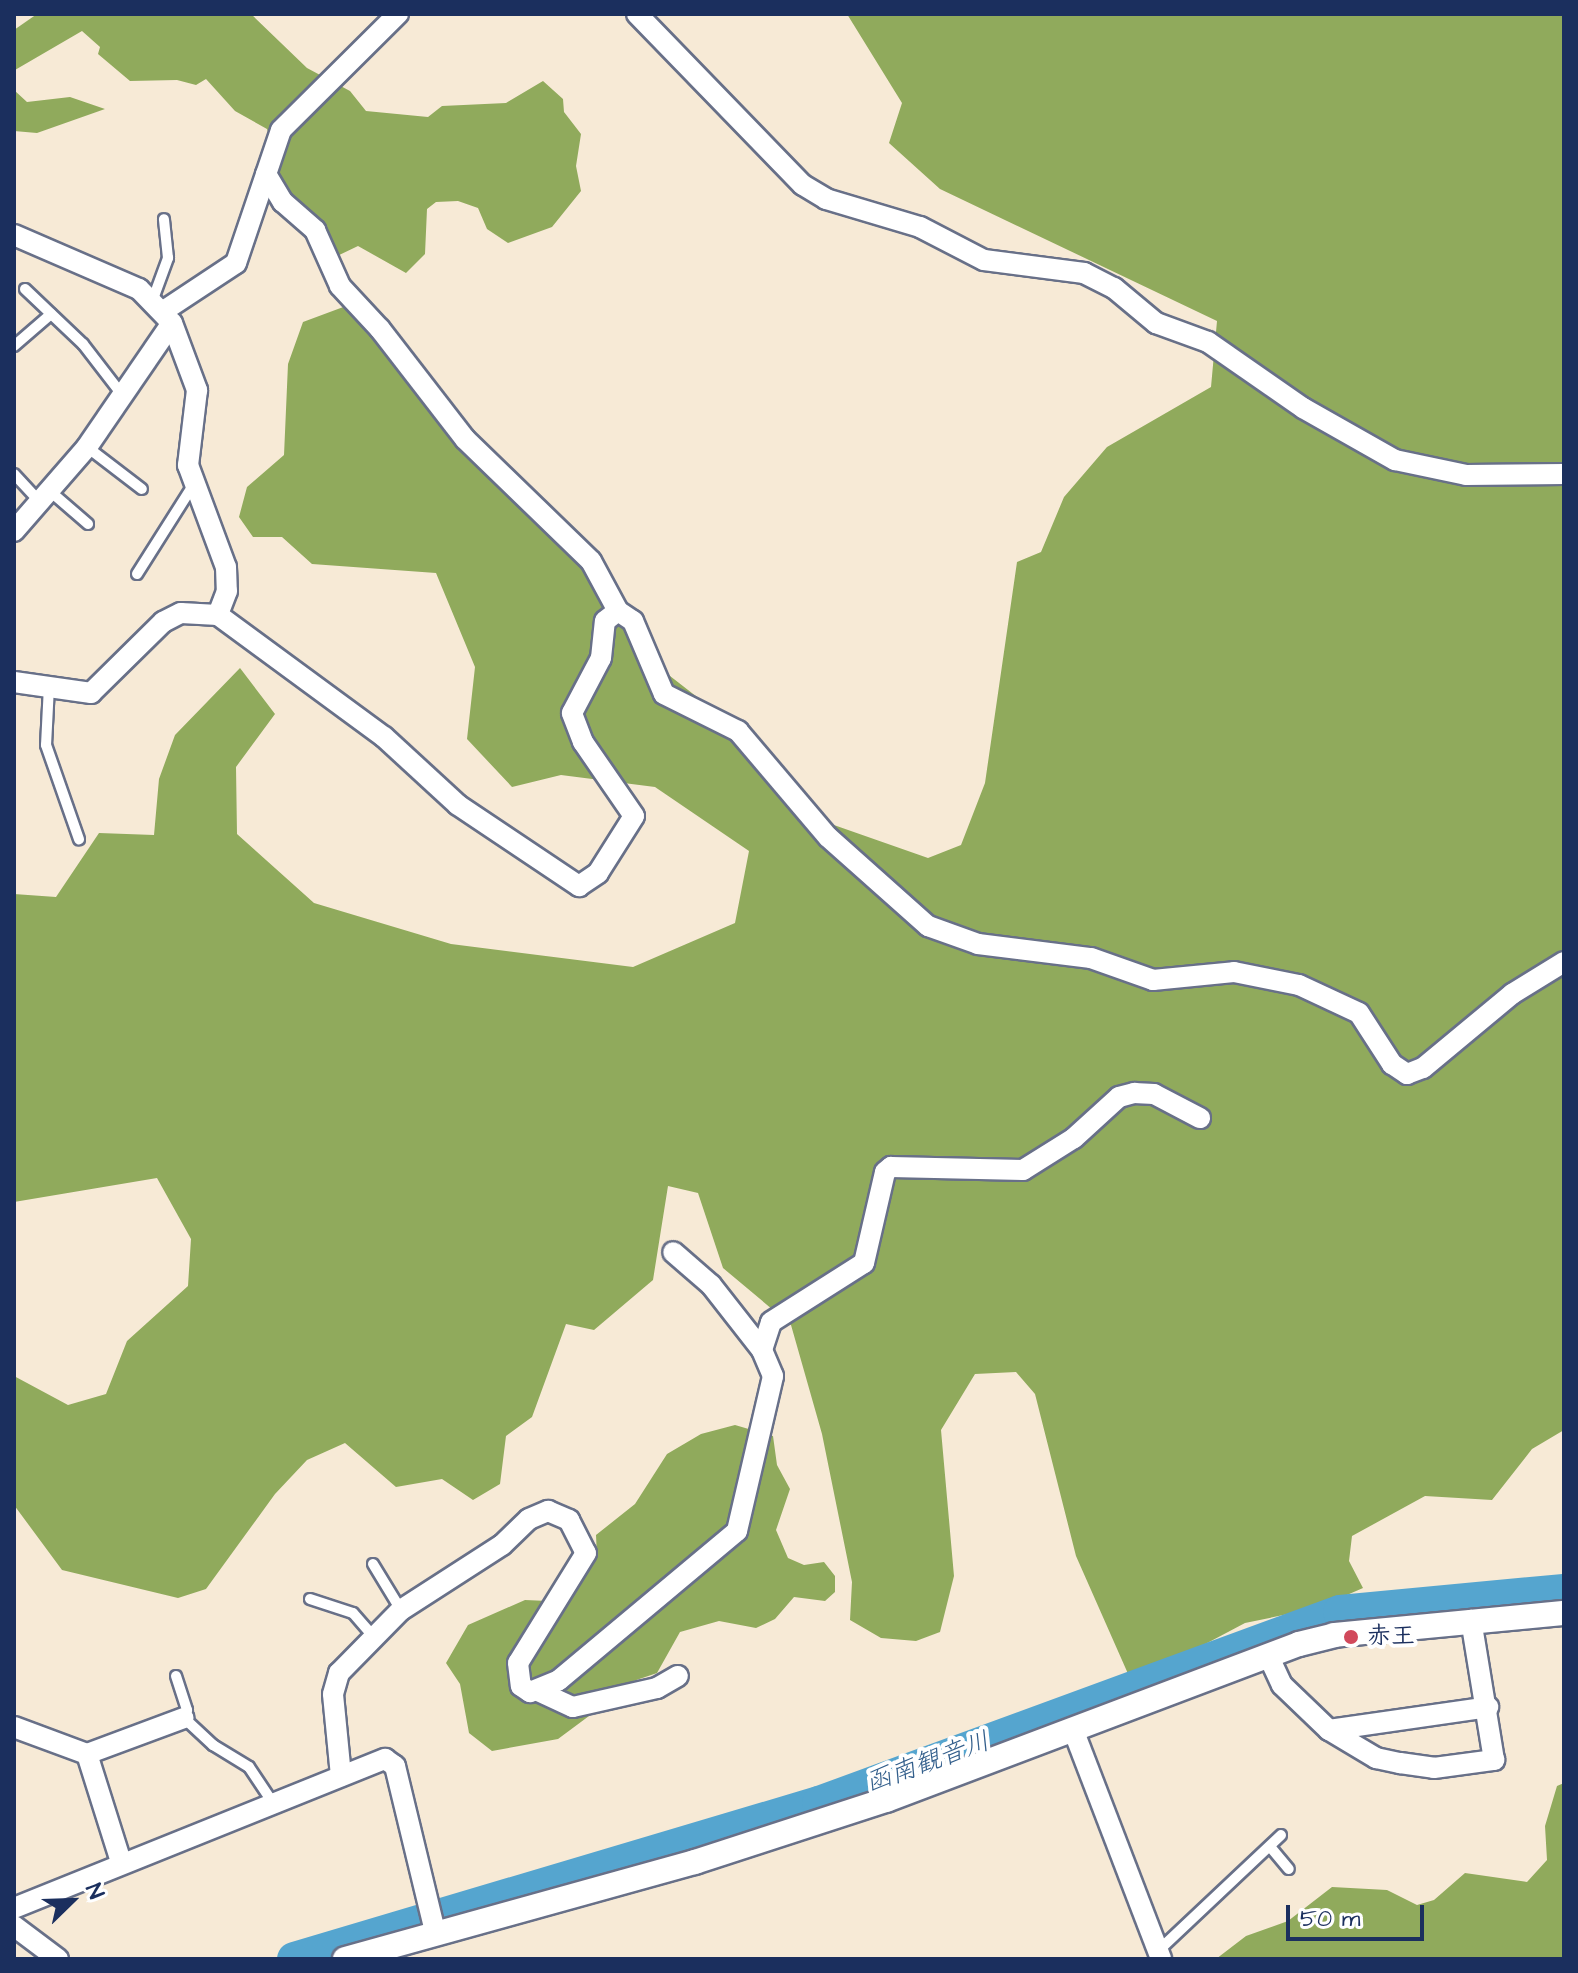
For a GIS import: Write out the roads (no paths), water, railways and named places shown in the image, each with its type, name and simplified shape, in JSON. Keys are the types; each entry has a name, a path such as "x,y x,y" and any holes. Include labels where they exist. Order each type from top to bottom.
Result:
{"street":[{"path":"14,531 46,498 123,396 163,311 236,263 274,143 293,114 398,14"},
{"path":"637,14 803,185 826,199 920,227 984,260 1084,273 1114,288 1156,323 1208,342 1303,408 1395,460 1466,475 1564,474"},
{"path":"266,174 283,202 315,230 340,286 497,475 580,549 618,611 633,621 664,694 738,731 869,878 909,912 948,936 978,944 1080,955 1153,980 1234,972 1299,985 1351,1007 1392,1064 1407,1074 1423,1068 1512,994 1564,962"},
{"path":"14,235 104,271 163,311 197,390 187,455 194,484 226,567 227,591 218,615"},
{"path":"14,682 91,693 172,617 218,615 384,737 458,805 579,886 598,873 634,816 583,742 572,713 601,658 605,621 618,611"},
{"path":"762,1350 771,1322 864,1263 885,1172 891,1167 1023,1170 1074,1138 1119,1097 1134,1093 1154,1094 1200,1118"},
{"path":"538,1691 559,1680 737,1531 772,1393 773,1376 762,1350 711,1285 673,1252"},
{"path":"341,1776 335,1682 373,1636 401,1610 502,1545 539,1513 555,1512 569,1520 586,1546 583,1562 517,1668 521,1686 573,1707 657,1688 678,1676"},
{"path":"345,1959 725,1852 1074,1732 1268,1655 1334,1635 1564,1613"},
{"path":"1268,1655 1282,1685 1329,1730 1388,1761 1434,1768 1487,1765 1494,1752 1471,1620"},
{"path":"1329,1730 1488,1707"},
{"path":"14,1727 87,1754 184,1718"},
{"path":"1074,1732 1159,1955"},
{"path":"87,1754 121,1862"},
{"path":"14,1908 121,1862 385,1759 395,1766 436,1935"},
{"path":"14,1926 58,1959"}],"lane":[{"path":"163,311 168,258 164,219"},
{"path":"25,289 83,344 123,396"},
{"path":"14,346 51,314"},
{"path":"87,447 142,489"},
{"path":"14,474 88,524"},
{"path":"137,574 194,484"},
{"path":"49,686 46,745 79,839"},
{"path":"373,1564 401,1610"},
{"path":"310,1599 353,1613 373,1636"},
{"path":"176,1676 187,1710 184,1718 213,1745 249,1767 273,1803"},
{"path":"1159,1955 1272,1849 1281,1835"},
{"path":"1272,1849 1289,1869"}],"waterway":[{"name":"函南観音川","path":"294,1959 819,1803 1340,1612 1564,1591"}],"place":[{"name":"赤王","path":"1351,1637"}]}
